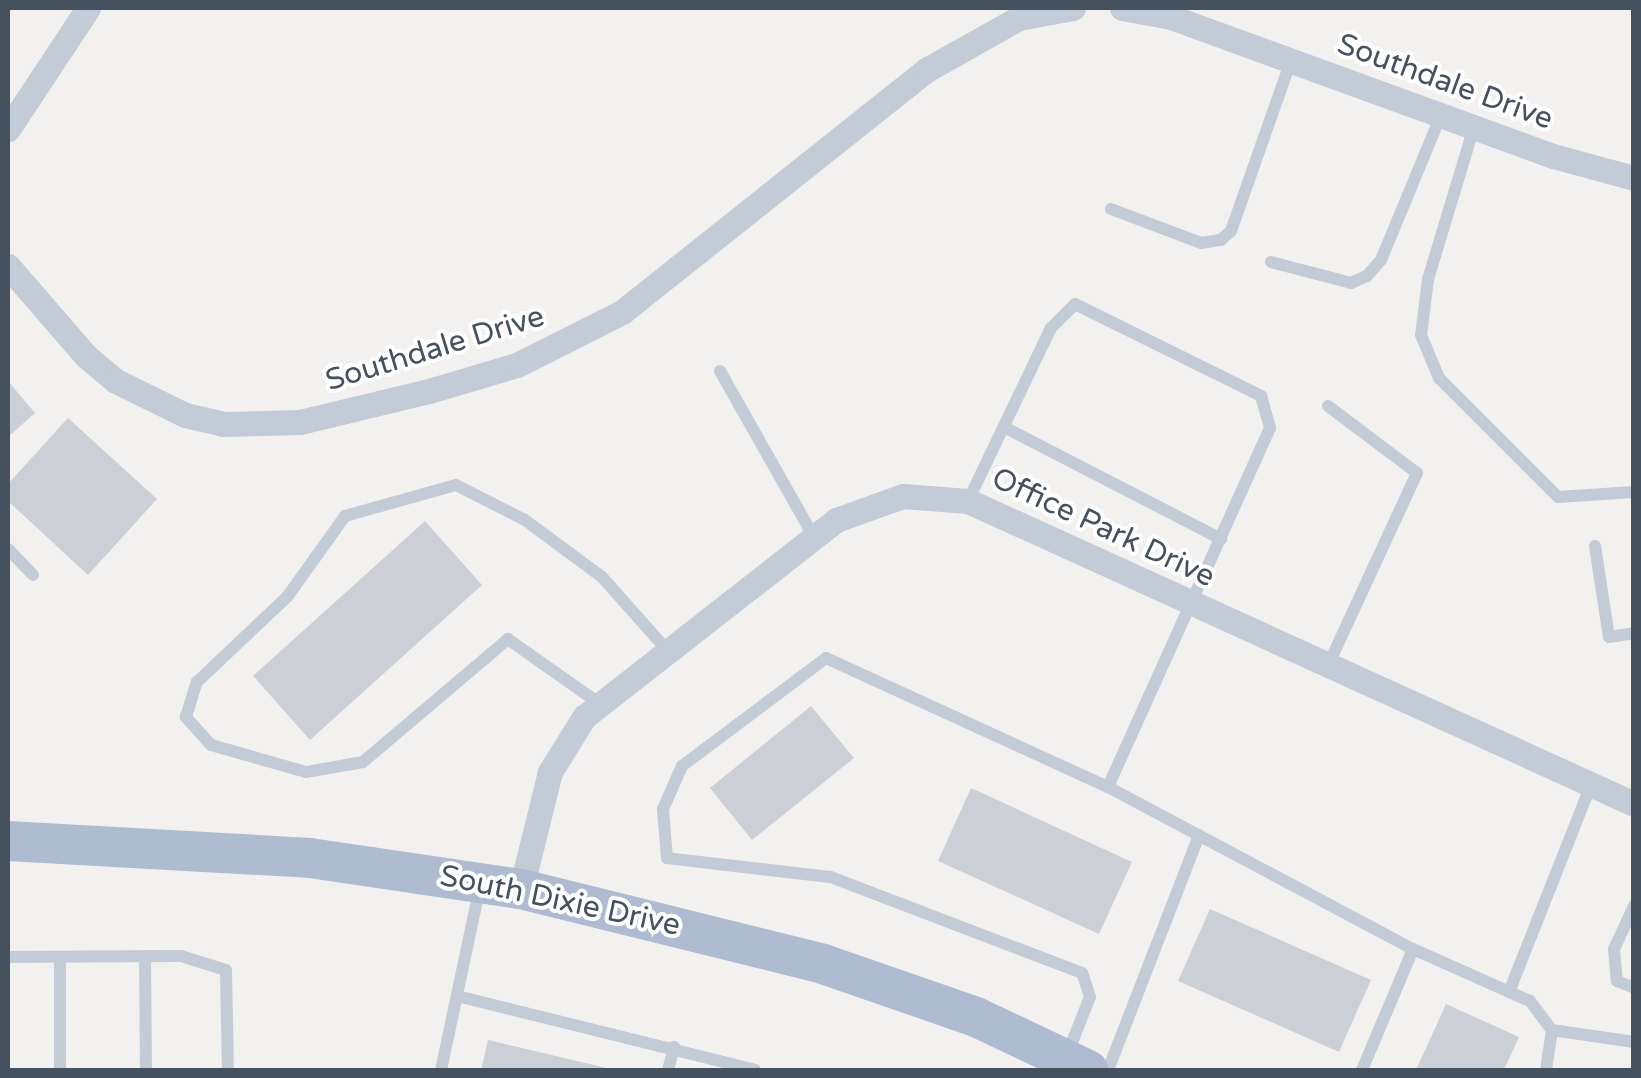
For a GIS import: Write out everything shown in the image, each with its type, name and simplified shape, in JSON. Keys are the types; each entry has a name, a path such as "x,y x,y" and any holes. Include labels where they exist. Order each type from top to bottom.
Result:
{"main road":[{"name":"South Dixie Drive","path":"8,841 310,858 522,890 823,964 976,1017 1071,1067"}],"street":[{"path":"8,129 88,8"},
{"name":"Southdale Drive","path":"8,266 116,381 185,415 262,426 410,396 517,364 622,312 928,69 1019,18 1073,8"},
{"name":"Southdale Drive","path":"1122,8 1171,17 1474,127 1634,178"},
{"name":"Office Park Drive","path":"522,890 550,772 565,743 600,704 814,538 873,502 934,495 968,501 1634,804"}],"lane":[{"path":"1111,209 1200,243 1221,240 1231,231 1292,61"},
{"path":"1271,262 1352,282 1367,276 1381,260 1441,115"},
{"path":"1474,127 1426,298 1421,335 1440,378 1558,497 1634,492"},
{"path":"968,501 1008,429 1051,328 1075,304 1260,396 1270,428 1195,606 1108,786"},
{"path":"720,371 814,538"},
{"path":"1328,406 1418,473 1328,666"},
{"path":"1008,429 1220,540"},
{"path":"600,704 508,639 363,762 306,772 211,745 186,717 197,682 287,598 345,516 456,485 525,520 602,577 668,651"},
{"path":"1595,546 1610,637 1634,634"},
{"path":"8,549 34,575"},
{"path":"1071,1067 1090,997 1082,973 830,876 716,869 667,858 663,809 682,766 826,658 1108,786 1413,949 1530,1002 1552,1030 1634,1042"},
{"path":"1509,992 1591,785"},
{"path":"1108,1070 1199,835"},
{"path":"441,1070 481,882"},
{"path":"1634,906 1614,950 1617,981 1634,988"},
{"path":"1362,1070 1413,949"},
{"path":"146,956 146,1070"},
{"path":"8,957 181,956 226,970 228,1070"},
{"path":"60,957 60,1070"},
{"path":"457,996 754,1070"},
{"path":"1546,1070 1552,1030"},
{"path":"668,1070 674,1047"}],"building":[{"path":"8,381 35,413 8,437"},
{"path":"68,418 157,499 88,575 8,501 8,484"},
{"path":"425,521 482,585 310,740 253,676"},
{"path":"811,706 854,758 752,840 710,788"},
{"path":"971,788 1132,862 1099,934 938,861"},
{"path":"1210,909 1371,980 1339,1052 1178,981"},
{"path":"1446,1004 1519,1037 1504,1070 1416,1070"},
{"path":"488,1040 611,1069 611,1070 481,1070"}]}
